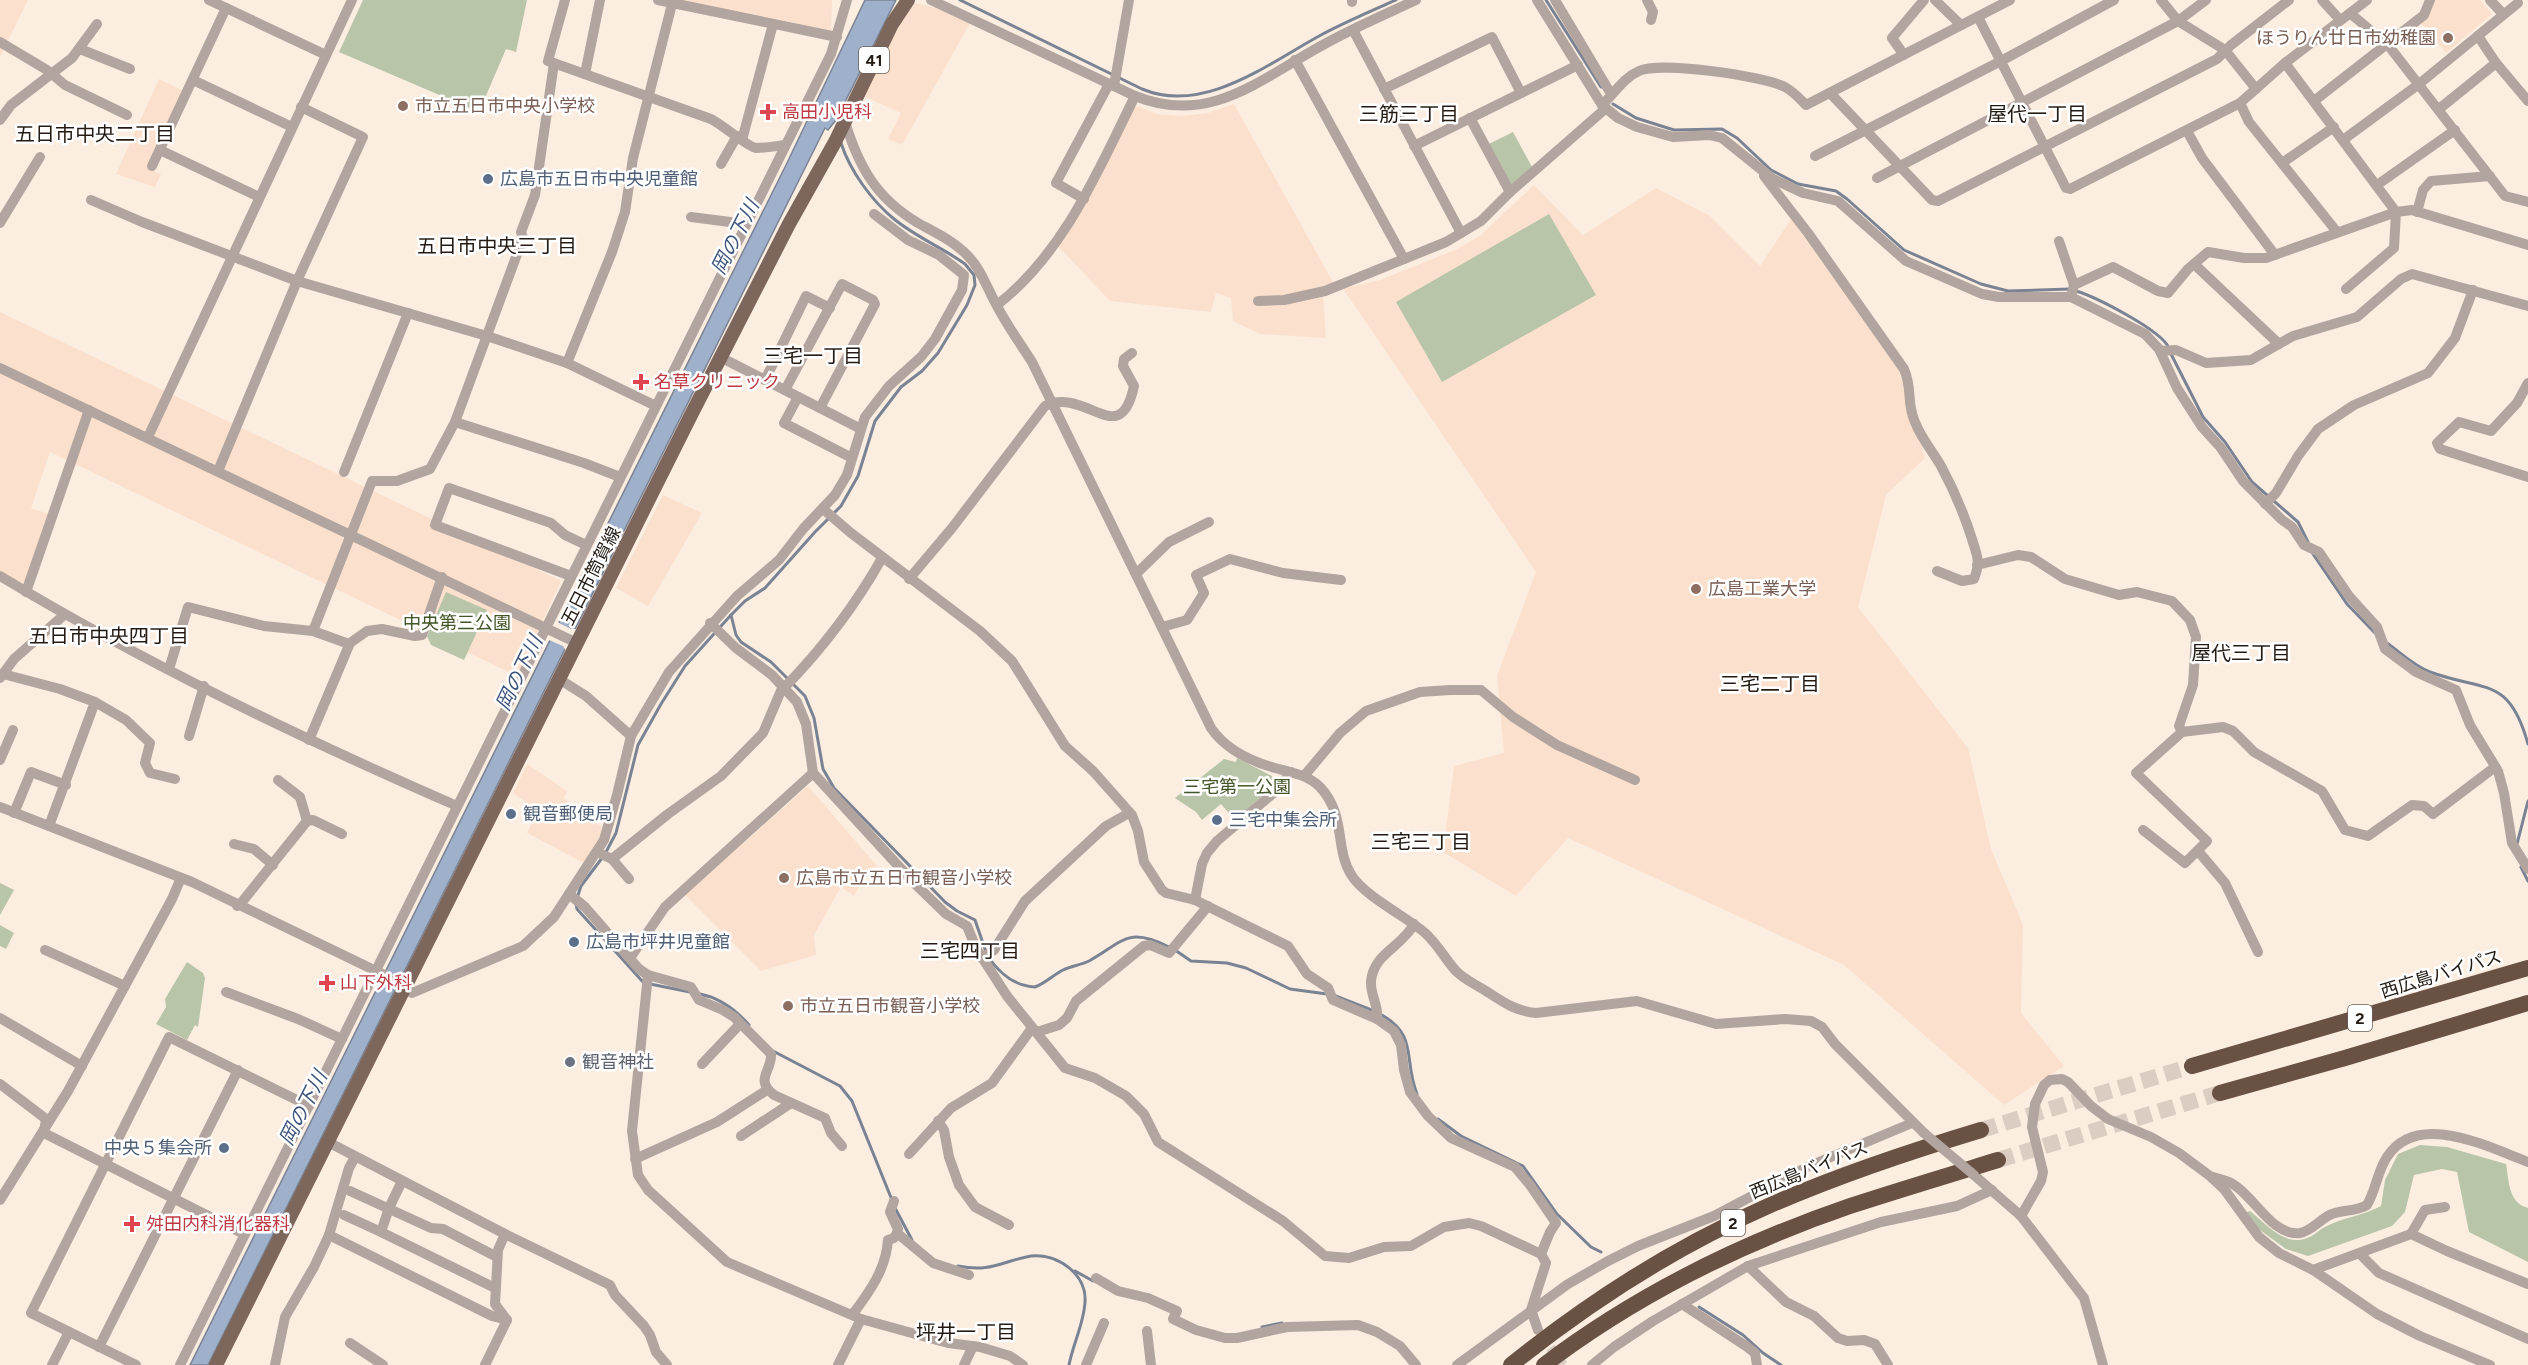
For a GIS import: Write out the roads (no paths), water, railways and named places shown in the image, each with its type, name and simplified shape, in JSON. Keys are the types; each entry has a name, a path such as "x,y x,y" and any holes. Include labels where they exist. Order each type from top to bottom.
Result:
{"highway":[{"name":"西広島バイパス","path":"2192,1066 2528,968"},
{"name":"2","path":"2220,1093 2528,1003"},
{"name":"西広島バイパス","path":"1511,1365 1543,1339 1624,1284 1703,1238 1764,1208 1829,1181 1894,1157 1981,1130"},
{"name":"2","path":"1544,1365 1632,1307 1710,1263 1767,1238 1849,1207 1998,1160"}],"main road":[{"name":"五日市筒賀線","path":"216,1365 404,986 560,679 574,642 789,224 835,142 888,32 908,0"}],"street":[{"path":"209,0 326,55"},
{"path":"148,437 352,0"},
{"path":"565,0 548,61 711,119 727,127 754,147 785,145"},
{"path":"585,74 600,0"},
{"path":"658,0 837,37"},
{"path":"180,1365 548,629 586,545 785,145 837,37 847,0"},
{"path":"931,0 1135,96 1166,106 1206,104 1244,91 1295,60 1416,0"},
{"path":"1084,199 1056,183 1118,70 1129,0"},
{"path":"1537,0 1603,107 1627,124 1666,135 1679,137 1709,135 1722,138 1758,169 1808,233 1904,369 1911,388 1909,403 1915,424 1941,466 1964,512 1979,554 1974,579 1962,581 1936,571"},
{"path":"1555,0 1611,94"},
{"path":"1647,0 1653,12 1651,20"},
{"path":"1904,55 1892,38 1924,0"},
{"path":"1935,0 1962,25"},
{"path":"1982,0 1982,15 2001,61 2066,188 2070,189 2240,103 2286,63 2367,0"},
{"path":"1258,301 1284,300 1324,291 1461,233 1481,221 1603,107 1611,94 1629,77 1650,67 1683,68 1754,78 1784,86 1806,105 2010,0"},
{"path":"1815,156 2001,61 2114,0"},
{"path":"2161,0 2178,21 2225,50 2256,88"},
{"path":"1877,178 2178,21 2206,0"},
{"path":"1830,93 1932,200 1938,201 2217,59 2225,50 2289,0"},
{"path":"2322,0 2340,20"},
{"path":"2314,101 2424,15 2430,0"},
{"path":"2490,0 2503,14"},
{"path":"2343,140 2420,84 2518,3"},
{"path":"567,363 625,212 633,158 672,4"},
{"path":"152,166 226,8"},
{"path":"2351,14 2388,45 2505,196 2527,198"},
{"path":"0,120 11,105 80,49 97,24"},
{"path":"721,164 740,138 773,24"},
{"path":"1353,30 1461,233"},
{"path":"2478,36 2496,63 2527,98"},
{"path":"1384,89 1492,37 1521,93"},
{"path":"0,42 65,85 127,115"},
{"path":"80,49 127,65"},
{"path":"1295,60 1404,259"},
{"path":"313,631 372,481 397,481 430,469 455,422 523,238 521,232 535,195 554,63"},
{"path":"2286,63 2397,212 2394,248 2346,289"},
{"path":"2439,110 2496,63"},
{"path":"1414,146 1578,65"},
{"path":"193,80 292,127"},
{"path":"997,305 1024,280 1053,245 1084,199 1135,96"},
{"path":"2240,103 2249,122 2337,232"},
{"path":"218,471 297,281 363,137 301,107"},
{"path":"1470,118 1510,192"},
{"path":"843,125 863,171 890,204 901,213 952,242 997,305 1032,363 1052,402 1211,728 1219,740 1239,753 1265,765 1304,776 1319,786 1332,801 1347,865 1353,877 1366,890 1433,940 1457,972 1471,984 1523,1011 1536,1013 1638,1001 1716,1024 1792,1019 1811,1021 1822,1027 1835,1044 1912,1123 2021,1216 2084,1298 2103,1365"},
{"path":"2282,163 2334,127"},
{"path":"2377,185 2455,130"},
{"path":"2187,131 2202,158 2275,255"},
{"path":"160,150 259,197"},
{"path":"0,222 40,157"},
{"path":"1758,169 1803,193 1838,201 1900,257 1982,294 1993,297 2071,297 2140,331 2166,350 2199,362 2251,360 2300,333 2357,317 2406,275 2418,275 2528,306"},
{"path":"2417,212 2423,189 2431,182 2490,176"},
{"path":"91,200 297,281 487,336 567,363 656,406"},
{"path":"2074,285 2113,267 2158,291 2168,293 2208,252 2244,258 2266,258 2397,212 2417,212 2528,245"},
{"path":"874,214 908,240 970,270"},
{"path":"691,217 738,223 745,226"},
{"path":"2059,241 2074,285 2071,297"},
{"path":"2194,264 2279,344"},
{"path":"0,807 181,878 377,972 404,986 412,993 523,946 573,897 598,852 608,831 631,736 669,672 736,596 779,560 803,529 825,510 841,487 861,429 872,405 888,386 921,357 935,339 962,290 970,270"},
{"path":"785,390 842,284 873,300 875,304 820,408"},
{"path":"2265,504 2276,493 2298,456 2318,429 2354,405 2428,373 2461,327 2473,290"},
{"path":"765,380 806,296 830,308"},
{"path":"344,472 408,313"},
{"path":"2166,350 2174,383 2202,427 2221,448 2246,485 2292,527 2304,545 2319,552 2349,596 2377,627 2385,649 2416,672 2456,690 2470,725 2495,767 2504,793 2512,843 2528,869"},
{"path":"909,579 952,528 1045,405 1052,402 1075,403 1107,417 1117,417 1123,413 1134,386 1123,366 1126,355 1132,353"},
{"path":"720,357 861,429"},
{"path":"0,368 574,642"},
{"path":"2528,383 2517,403 2491,431 2459,422 2437,443 2440,449 2528,477"},
{"path":"798,397 784,423 852,458"},
{"path":"26,592 89,410"},
{"path":"455,422 584,463 620,477"},
{"path":"571,576 435,525 449,488 551,523 565,535 586,545"},
{"path":"825,510 882,558 980,631 1012,661 1065,746 1132,815 1137,825 1144,862 1166,893 1195,900 1288,946 1307,974 1330,994 1333,1000 1378,1015 1399,1037 1410,1092 1428,1116 1451,1138 1515,1167 1556,1223 1541,1254"},
{"path":"1136,574 1168,542 1209,522"},
{"path":"1977,565 2018,555 2031,557 2065,579 2119,595 2137,592 2172,601 2190,620 2196,637 2193,685 2179,726 2182,732"},
{"path":"611,859 721,776 763,733 788,684 847,614 882,558"},
{"path":"1162,627 1187,620 1204,593 1196,575 1230,559 1283,573 1341,580"},
{"path":"0,576 64,615 309,740 458,806"},
{"path":"309,740 349,644 361,634 382,629 416,636 422,635 442,578"},
{"path":"169,669 188,607 264,626 313,631 349,644"},
{"path":"64,615 14,659 2,676 60,689 95,702 126,720 150,743 145,763 150,773 176,779"},
{"path":"712,624 736,648 788,684 803,714 813,773 915,884 946,914 967,926 1034,1030 1068,1071 1095,1078 1117,1089 1144,1114 1158,1142 1283,1221 1326,1256 1350,1258 1384,1247 1411,1246 1444,1227 1469,1223 1541,1254 1546,1263 1531,1310 1538,1330"},
{"path":"560,679 586,696 631,736"},
{"path":"189,736 204,686"},
{"path":"1304,776 1340,733 1366,711 1420,692 1481,690 1513,717 1557,745 1635,780"},
{"path":"50,826 95,702"},
{"path":"2144,830 2185,863 2207,841 2136,773 2182,732 2223,727 2233,731 2254,752 2322,791 2345,830 2368,836 2412,805 2424,806 2433,814 2495,767"},
{"path":"0,760 13,730"},
{"path":"14,813 31,772 66,785"},
{"path":"1195,900 1202,864 1217,841 1277,790 1291,772"},
{"path":"630,958 665,907 813,773"},
{"path":"278,780 300,797 307,821"},
{"path":"986,956 1025,901 1106,826 1129,813"},
{"path":"237,906 307,821 313,820 342,834"},
{"path":"234,844 254,849 273,865"},
{"path":"2198,851 2225,883 2258,952"},
{"path":"598,852 611,859 629,879"},
{"path":"0,1200 44,1132 82,1066 172,899 181,878"},
{"path":"573,897 630,958 647,981 632,1131 635,1159 642,1184 727,1262 857,1317 948,1343 973,1346 1010,1356 1023,1365"},
{"path":"909,1154 951,1108 992,1083 1034,1030 1059,1025 1067,1018 1076,1001 1144,946 1153,946 1169,953 1208,906"},
{"path":"1378,1015 1371,989 1373,974 1385,954 1406,938 1414,924"},
{"path":"45,950 125,986"},
{"path":"647,981 690,987 697,997 723,1010 740,1024 771,1054 764,1082 767,1090 825,1118 833,1136 842,1146"},
{"path":"226,992 298,1019 342,1039"},
{"path":"0,1018 82,1066"},
{"path":"702,1064 740,1024"},
{"path":"136,1365 31,1313 169,1037 309,1106"},
{"path":"99,1347 238,1070"},
{"path":"2021,1216 2043,1172 2032,1121 2040,1091 2050,1080 2062,1079 2108,1119 2151,1137 2180,1153 2210,1176 2224,1189 2259,1237 2279,1253 2313,1270 2377,1314 2420,1336 2490,1365"},
{"path":"0,1084 46,1119 44,1132"},
{"path":"635,1159 717,1122 767,1090"},
{"path":"741,1136 791,1103"},
{"path":"938,1122 944,1130 949,1157 959,1185 975,1207 1009,1225"},
{"path":"1457,1365 1568,1284 1618,1256 1714,1216 1807,1167 1912,1123"},
{"path":"44,1132 244,1234"},
{"path":"2210,1176 2236,1186 2271,1221 2282,1228 2292,1233 2302,1233 2334,1213 2355,1210 2367,1205 2387,1157 2397,1145 2408,1138 2421,1134 2450,1136 2478,1143 2528,1162"},
{"path":"328,1142 610,1285 615,1295 644,1326 656,1352 668,1365"},
{"path":"275,1365 285,1317 314,1268 329,1235 349,1168 355,1157"},
{"path":"381,1232 402,1181"},
{"path":"1592,1365 1614,1347 1748,1266 1881,1222 1957,1206 1992,1190"},
{"path":"350,1191 431,1228 443,1228 497,1257"},
{"path":"838,1365 857,1317 887,1257 888,1240 894,1238 897,1233 898,1229 890,1212 893,1204"},
{"path":"2313,1270 2411,1234 2425,1210 2445,1207"},
{"path":"344,1215 495,1288"},
{"path":"897,1233 933,1263 969,1275"},
{"path":"506,1234 498,1250 495,1305 507,1320"},
{"path":"2411,1234 2528,1284"},
{"path":"329,1235 492,1316 507,1320"},
{"path":"2360,1254 2379,1273 2528,1339"},
{"path":"1748,1266 1786,1302 1814,1316 1838,1338 1847,1341 1864,1340 1875,1344 1888,1365"},
{"path":"1096,1278 1118,1291 1148,1298 1177,1311 1173,1319 1196,1330 1225,1338 1238,1338 1287,1327 1358,1325 1377,1332 1400,1346 1416,1365"},
{"path":"1682,1304 1755,1353 1757,1365"},
{"path":"485,1365 507,1320"},
{"path":"1086,1365 1104,1323"},
{"path":"1147,1331 1151,1365"},
{"path":"52,1365 69,1332"},
{"path":"351,1343 382,1365"},
{"path":"964,1365 973,1346"}],"water":[{"path":"865,0 896,0 836,120 828,130 825,128 208,1365 190,1365 786,165"}],"waterway":[{"path":"960,0 1142,89 1165,95 1189,95 1212,91 1235,82 1330,30 1396,0"},
{"path":"1546,0 1601,87"},
{"path":"1613,104 1636,118 1674,130 1722,129 1737,138 1771,170 1798,184 1836,191 1904,250 1981,284 2008,291 2070,289"},
{"path":"606,852 616,833 638,745 685,666 745,601 765,588 841,506 858,476 875,421 901,387 922,371 938,353 967,305 975,285 974,275 965,264 920,237 886,212 856,175 841,143"},
{"path":"2076,291 2112,307 2141,324 2154,332 2169,348"},
{"path":"2171,354 2203,417 2225,442 2252,482 2298,522 2308,542"},
{"path":"2313,554 2347,604 2375,633"},
{"path":"731,615 736,635 741,642 771,662 805,696 814,718 823,769 834,788 945,902 975,920 986,952"},
{"path":"2387,643 2413,663 2430,672 2492,690 2503,697 2521,722 2528,744"},
{"path":"2517,844 2528,801"},
{"path":"577,898 581,886 602,858"},
{"path":"2521,867 2528,881"},
{"path":"576,904 577,909 643,982"},
{"path":"989,958 1009,978 1035,987 1063,970 1089,961 1126,939 1144,938 1169,947"},
{"path":"1175,950 1191,961 1227,963 1246,968 1290,989 1327,994"},
{"path":"650,984 690,992"},
{"path":"700,994 727,1005 749,1025"},
{"path":"1333,995 1374,1011"},
{"path":"1380,1014 1392,1022 1405,1040 1417,1094"},
{"path":"773,1051 840,1086 852,1101 892,1200"},
{"path":"1438,1119 1461,1136 1523,1166 1557,1214 1591,1247 1601,1252"},
{"path":"895,1208 912,1240"},
{"path":"958,1266 988,1267 1021,1258 1041,1256 1060,1262 1076,1274 1084,1292 1085,1302 1083,1318 1069,1365"},
{"path":"1075,1271 1093,1281"},
{"path":"1699,1307 1743,1335 1781,1365"},
{"path":"1262,1327 1282,1323"}],"tunnel":[{"path":"1981,1130 2192,1066"},
{"path":"1998,1160 2220,1093"},
{"path":"1542,1335 1563,1365"}],"place":[{"name":"ほうりん廿日市幼稚園","path":"2448,38"},
{"name":"市立五日市中央小学校","path":"403,106"},
{"name":"高田小児科","path":"768,112"},
{"name":"広島市五日市中央児童館","path":"488,179"},
{"name":"名草クリニック","path":"641,382"},
{"name":"広島工業大学","path":"1696,589"},
{"name":"観音郵便局","path":"511,814"},
{"name":"三宅中集会所","path":"1217,820"},
{"name":"広島市立五日市観音小学校","path":"784,878"},
{"name":"広島市坪井児童館","path":"574,942"},
{"name":"山下外科","path":"327,983"},
{"name":"市立五日市観音小学校","path":"788,1006"},
{"name":"観音神社","path":"570,1062"},
{"name":"中央５集会所","path":"224,1148"},
{"name":"舛田内科消化器科","path":"132,1224"}],"district":[{"name":"三筋三丁目","path":"1409,114"},
{"name":"屋代一丁目","path":"2037,114"},
{"name":"五日市中央二丁目","path":"95,134"},
{"name":"五日市中央三丁目","path":"497,246"},
{"name":"三宅一丁目","path":"813,356"},
{"name":"五日市中央四丁目","path":"109,636"},
{"name":"屋代三丁目","path":"2241,653"},
{"name":"三宅二丁目","path":"1770,684"},
{"name":"三宅三丁目","path":"1421,842"},
{"name":"三宅四丁目","path":"970,951"},
{"name":"坪井一丁目","path":"966,1332"}],"water label":[{"name":"岡の下川","path":"735,237"},
{"name":"岡の下川","path":"519,673"},
{"name":"岡の下川","path":"303,1108"}],"park label":[{"name":"中央第三公園","path":"457,623"},
{"name":"三宅第一公園","path":"1237,787"}]}
